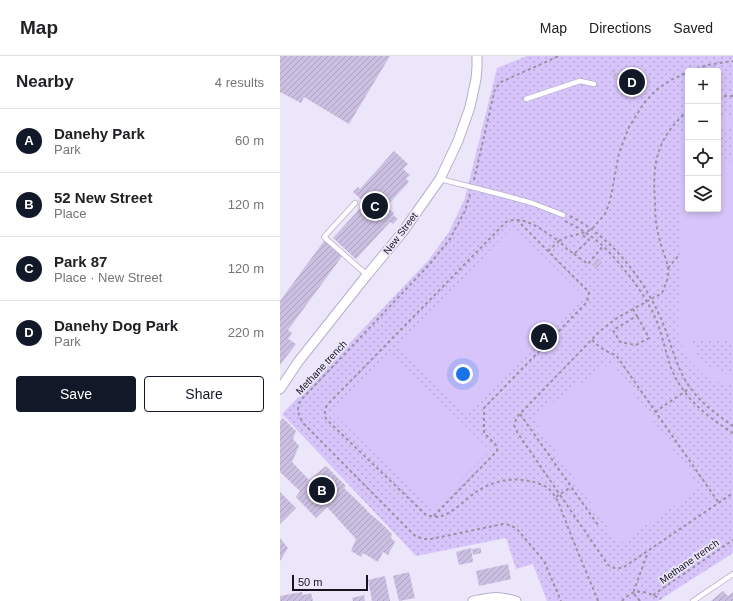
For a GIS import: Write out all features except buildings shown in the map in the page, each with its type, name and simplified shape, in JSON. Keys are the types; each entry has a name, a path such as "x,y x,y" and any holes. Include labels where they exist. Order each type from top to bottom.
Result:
{"street":[{"name":"New Street","path":"280,389 298,362 402,233 440,179 458,141 470,107 476,79 477,56"},
{"path":"473,601 496,597 516,601"}],"lane":[{"path":"526,99 580,81 594,84"},
{"path":"440,179 532,203 563,215"},
{"path":"355,203 324,237 367,275"},
{"path":"693,601 733,574"}],"path":[{"name":"Methane trench","path":"559,56 501,82 495,89 465,211 450,239 428,265 301,400 298,406 299,415 303,423 414,535 423,539 431,539 503,524 510,525 517,529 544,561 560,601"},
{"path":"698,68 706,65 733,60"},
{"path":"548,251 559,241 592,229 605,214 609,204 619,153 629,127 644,103 656,90 671,80 685,73"},
{"path":"721,97 733,96"},
{"path":"685,113 677,120 665,136 654,168 654,197 657,229 668,268 668,275 662,293 652,300 617,318 600,331 520,414 515,421 515,428 608,565 613,568 618,569 624,567 733,493"},
{"path":"563,215 562,219 586,232 603,246 635,284 654,316 671,367 685,392 702,412 733,433"},
{"path":"570,216 592,229 609,244 635,272 652,300 662,322 682,376 704,404 733,426"},
{"path":"433,516 497,451 497,446 484,433 484,408 587,302 589,292 517,220"},
{"path":"598,601 556,497 549,488 533,482 520,480 501,481 488,485 446,514 437,517 426,515 325,418 325,410 328,405 506,222 517,220 533,224 559,241 567,249 588,264 603,246"},
{"path":"581,234 588,240"},
{"path":"574,254 591,237"},
{"path":"668,268 680,254"},
{"path":"633,309 637,316 649,338 636,345 620,342 613,330 637,316"},
{"path":"592,340 599,347 616,355 719,503"},
{"path":"655,412 690,388"},
{"path":"520,414 598,525"},
{"path":"556,497 571,487"},
{"name":"Methane trench","path":"653,595 733,540"},
{"path":"633,593 648,551"},
{"path":"622,601 633,593 644,592 661,599"},
{"path":"633,593 640,601"}],"shaded area":[{"path":"527,56 733,56 733,553 658,601 547,601 533,564 516,569 506,538 416,556 282,414 428,261 449,232 465,198 497,68"},
{"path":"733,116 733,127 721,130 721,119"},
{"path":"682,136 685,136 685,212 721,212 721,161 733,162 733,340 690,339 693,347 706,364 718,371 733,375 733,385 721,383 704,376 691,363 683,349 678,333"},
{"path":"513,227 583,295 467,414 397,346"},
{"path":"390,353 490,450 432,509 332,412"},
{"path":"612,362 700,488 619,544 532,417"}],"place":[{"name":"Danehy Dog Park","path":"632,82"},
{"name":"Park 87","path":"375,206"},
{"name":"Danehy Park","path":"544,337"},
{"name":"52 New Street","path":"322,490"}]}
